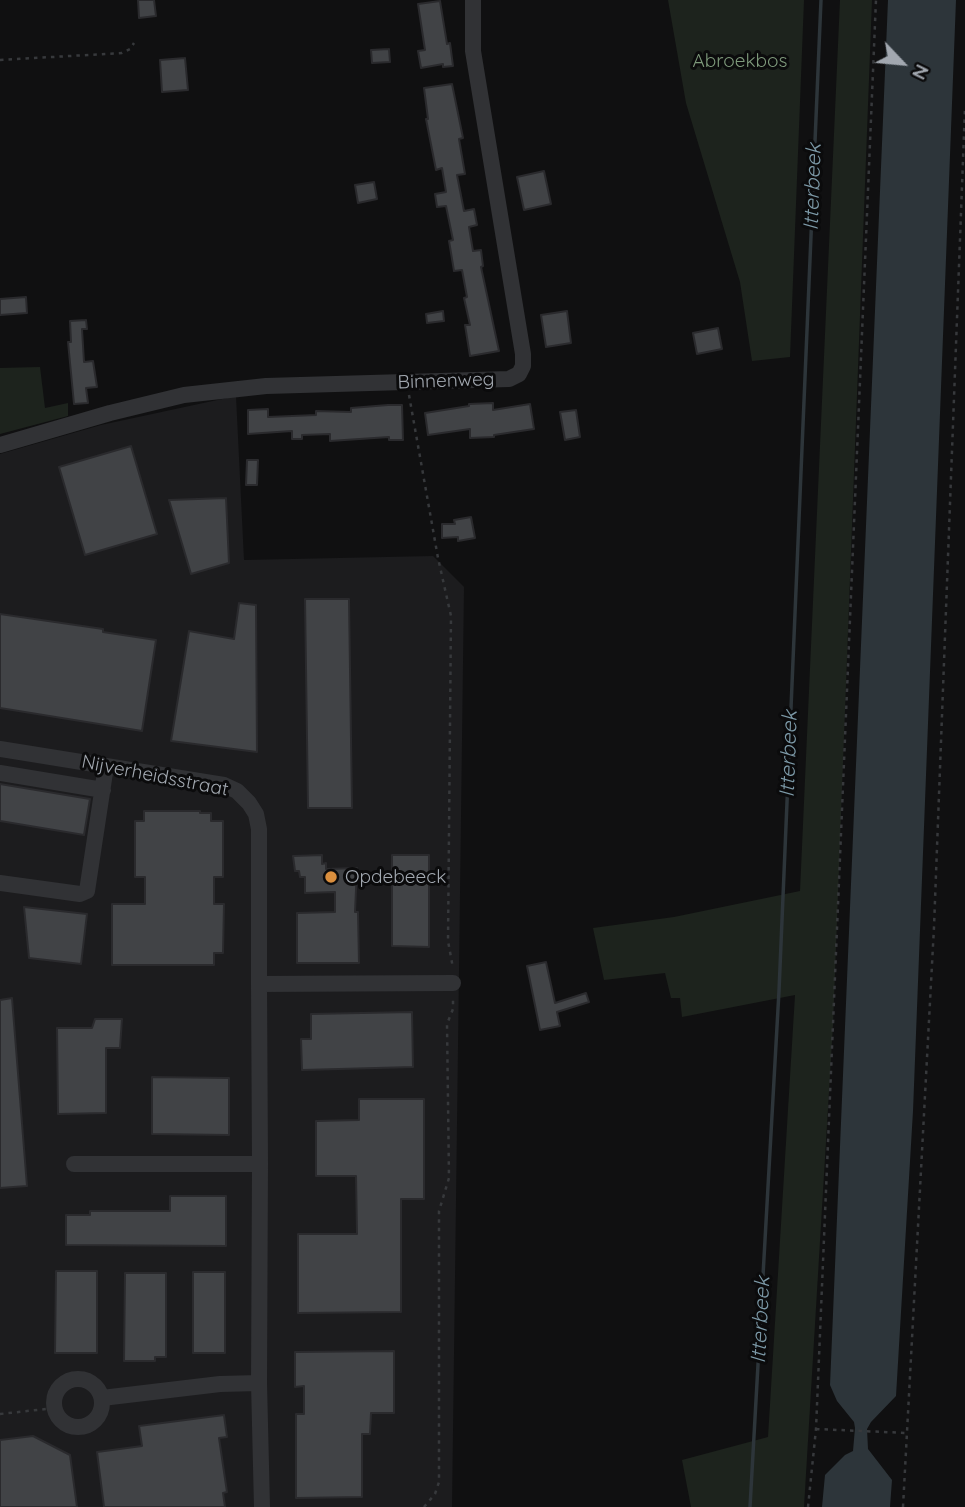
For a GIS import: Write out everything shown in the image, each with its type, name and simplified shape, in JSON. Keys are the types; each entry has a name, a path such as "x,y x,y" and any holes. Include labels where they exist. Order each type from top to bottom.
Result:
{"street":[{"name":"Binnenweg","path":"0,445 184,395 266,386 509,379 519,374 523,366 473,51 473,0"},
{"name":"Nijverheidsstraat","path":"0,749 224,785 237,791 256,814 259,829 261,1507"},
{"path":"0,883 80,894 87,891 106,766"},
{"path":"0,773 103,790"},
{"path":"259,984 453,983"},
{"path":"74,1164 260,1164"},
{"path":"78,1379 94,1384 102,1398 103,1406 96,1420 83,1427 75,1427 62,1421 55,1408 57,1391 70,1381 78,1379"},
{"path":"102,1398 220,1384 259,1383"}],"path":[{"path":"808,1507 816,1429 876,0"},
{"path":"0,60 122,53 134,43"},
{"path":"903,1507 933,941 965,107"},
{"path":"407,383 451,616 448,941 453,963 453,1009 447,1024 449,1178 439,1211 439,1482 435,1494 424,1507"},
{"path":"0,1414 55,1408"},
{"path":"816,1429 908,1434"}],"shaded area":[{"path":"888,0 956,0 913,1111 896,1396 867,1429 868,1449 892,1480 890,1507 822,1507 825,1475 845,1455 853,1451 855,1428 854,1422 837,1401 830,1385"},
{"path":"236,396 244,560 433,556 464,587 452,1507 0,1507 0,454 101,425"}],"green space":[{"name":"Abroekbos","path":"668,0 804,0 790,357 752,361 740,282 686,103"},
{"path":"840,0 872,0 833,1025 804,1507 691,1507 682,1460 768,1437 795,995 682,1017 680,998 671,998 665,973 604,980 593,928 674,917 800,891"},
{"path":"40,367 45,408 68,403 68,416 0,434 0,368"}],"building":[{"path":"138,0 154,0 156,16 139,18"},
{"path":"440,1 453,66 443,67 443,64 421,68 418,51 425,50 418,4"},
{"path":"389,49 390,62 372,63 371,50"},
{"path":"185,58 188,90 162,92 160,60"},
{"path":"452,84 463,138 459,139 465,174 457,175 464,211 474,209 477,225 469,227 473,251 481,250 481,267 499,351 470,356 465,325 470,325 462,270 454,271 449,241 453,240 446,206 437,207 435,194 446,192 442,168 436,170 426,119 424,88"},
{"path":"544,171 551,204 524,210 517,177"},
{"path":"374,182 377,199 358,203 355,185"},
{"path":"26,297 27,313 0,315 0,299"},
{"path":"443,311 444,321 427,323 426,314"},
{"path":"567,311 571,343 546,347 541,315"},
{"path":"86,320 87,329 82,329 84,362 93,361 97,387 86,388 88,403 74,404 68,342 71,342 70,321"},
{"path":"718,328 722,349 697,354 693,333"},
{"path":"493,403 493,410 530,404 534,429 494,437 470,438 470,429 428,435 425,413 469,404"},
{"path":"402,405 403,440 389,440 389,437 330,441 330,434 302,435 302,439 292,439 292,431 248,434 248,410 268,409 268,417 316,415 316,411 351,412 351,408"},
{"path":"576,410 580,437 565,440 560,412"},
{"path":"131,446 157,534 85,555 59,467"},
{"path":"247,460 258,460 257,485 246,485"},
{"path":"226,498 229,563 191,574 169,500"},
{"path":"471,517 475,538 458,541 458,537 442,538 442,524 455,524 454,520"},
{"path":"305,599 349,599 352,808 308,808"},
{"path":"239,603 256,605 257,752 171,741 189,631 234,639"},
{"path":"0,614 103,629 103,632 156,640 142,731 0,708"},
{"path":"0,784 90,799 84,835 0,821"},
{"path":"144,811 200,811 211,813 211,821 223,821 223,877 214,877 214,904 224,904 223,953 214,953 214,965 112,965 112,904 145,904 145,877 135,877 135,821 144,821"},
{"path":"322,855 322,864 326,863 326,869 357,868 355,912 358,912 359,963 297,963 297,913 335,912 335,892 305,893 305,877 300,877 299,871 295,871 293,856"},
{"path":"392,855 429,855 429,947 392,946"},
{"path":"24,907 87,914 81,964 29,958"},
{"path":"546,962 555,1003 586,993 589,1002 557,1012 560,1026 540,1030 527,966"},
{"path":"12,998 27,1186 0,1188 0,1000"},
{"path":"412,1012 413,1067 302,1070 301,1039 311,1039 311,1014"},
{"path":"95,1019 122,1019 120,1048 106,1048 106,1113 58,1114 57,1028 92,1028"},
{"path":"152,1077 229,1078 229,1135 152,1134"},
{"path":"359,1099 424,1099 424,1199 401,1199 401,1312 298,1313 298,1234 357,1234 356,1176 316,1176 316,1121 359,1120"},
{"path":"170,1196 226,1196 226,1246 66,1245 66,1215 90,1215 90,1211 170,1211"},
{"path":"56,1271 97,1271 97,1353 55,1353"},
{"path":"193,1272 225,1272 225,1353 193,1353"},
{"path":"125,1273 166,1273 166,1357 155,1357 155,1361 124,1361"},
{"path":"394,1351 394,1413 371,1413 370,1434 362,1434 362,1497 296,1498 296,1414 304,1414 304,1386 295,1387 295,1352"},
{"path":"224,1415 227,1437 219,1438 227,1492 223,1493 225,1507 104,1507 97,1452 142,1446 139,1426"},
{"path":"33,1436 70,1455 77,1507 0,1507 0,1440"}],"waterway":[{"name":"Itterbeek","path":"750,1507 779,991 821,0"}],"place":[{"name":"Opdebeeck","path":"331,877"}]}
